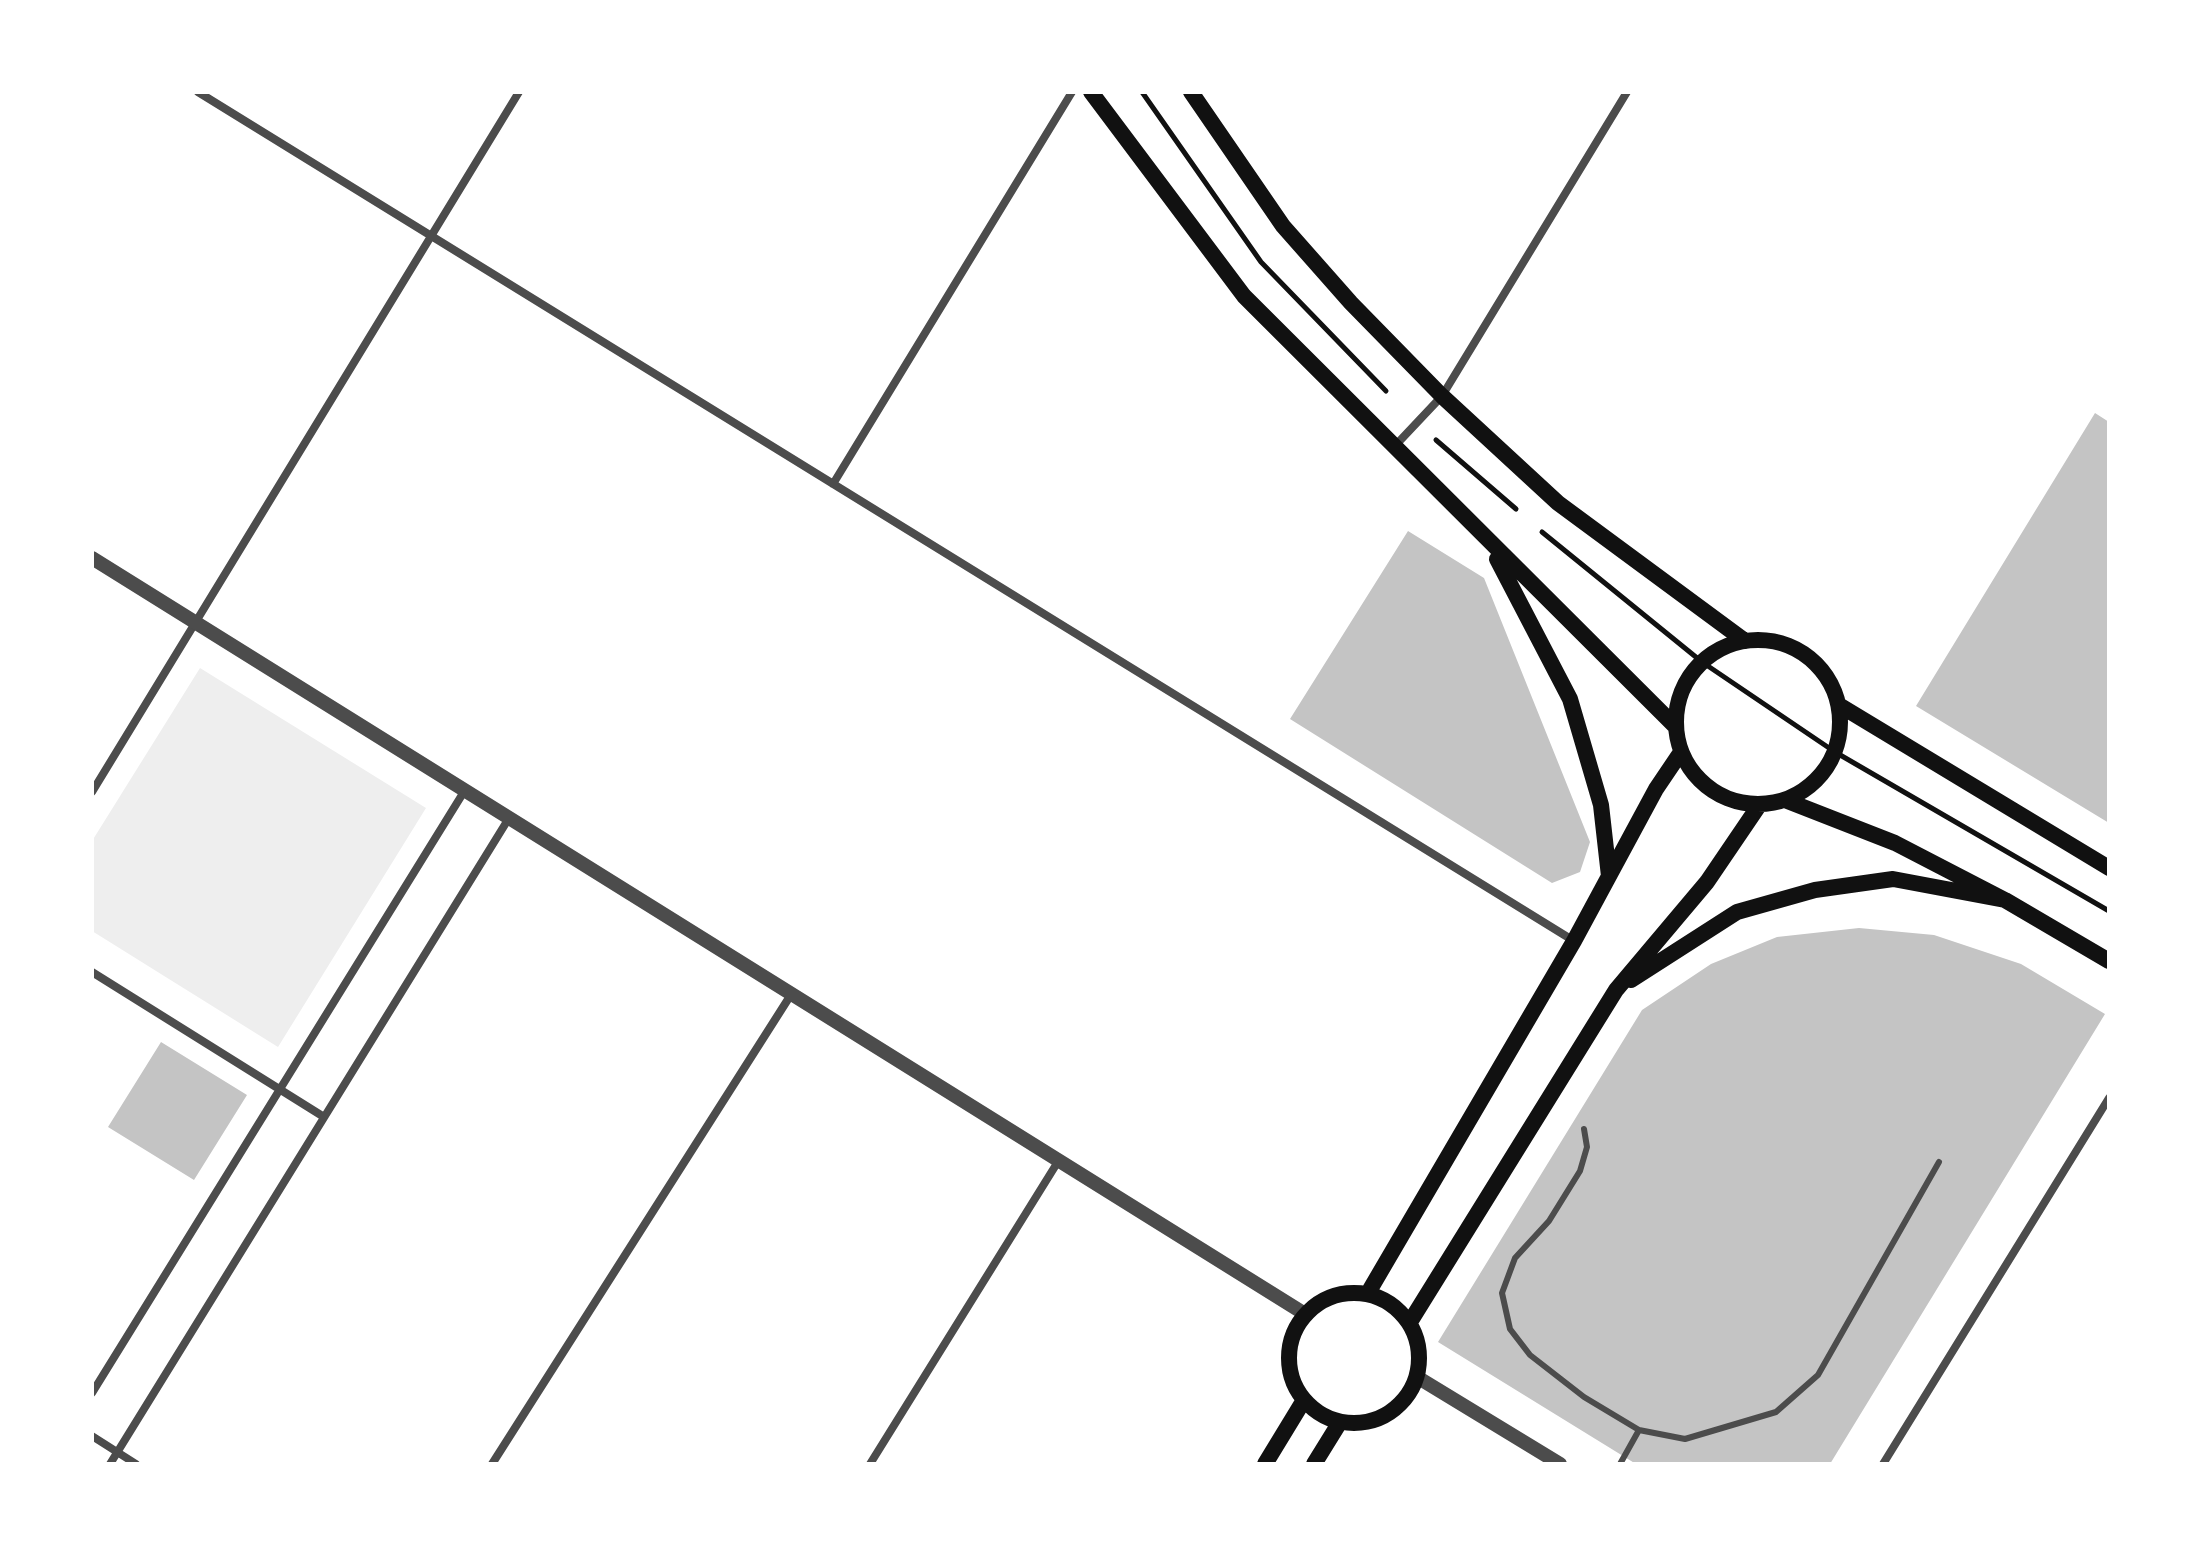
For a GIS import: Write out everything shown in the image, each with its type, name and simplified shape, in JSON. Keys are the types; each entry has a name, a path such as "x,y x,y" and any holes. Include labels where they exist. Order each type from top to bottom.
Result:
{"main road":[{"path":"1091,92 1244,296 1676,727"},
{"path":"1191,92 1283,226 1442,396 1558,503 1745,641"},
{"path":"1484,537 1521,599 1570,699 1601,805 1609,876"},
{"path":"1745,641 1770,641 1804,655 1830,682 1839,705 1840,729 1835,752 1823,773 1806,789 1785,800 1760,804 1735,801 1712,790 1694,774 1681,752 1676,727 1678,703 1686,681 1702,662 1722,648 1745,641"},
{"path":"1839,705 2109,868"},
{"path":"1368,1293 1574,941 1656,789 1681,752"},
{"path":"1785,800 1895,843 2005,900 2109,961"},
{"path":"1410,1322 1616,990 1707,882 1760,804"},
{"path":"1616,990 1737,912 1815,890 1893,879 2005,900"},
{"path":"1368,1293 1399,1309 1410,1322 1421,1358 1417,1377 1409,1395 1379,1419 1360,1424 1340,1422 1321,1414 1304,1400 1294,1384 1289,1347 1305,1314 1334,1295 1368,1293"},
{"path":"1265,1464 1304,1400"},
{"path":"1314,1464 1340,1422"}],"street":[{"path":"198,92 1574,941"},
{"path":"92,792 519,92"},
{"path":"833,484 1072,92"},
{"path":"1393,448 1442,396 1627,92"},
{"path":"92,558 1305,1314"},
{"path":"92,1393 465,790"},
{"path":"110,1464 509,818"},
{"path":"92,972 324,1117"},
{"path":"492,1464 792,993"},
{"path":"1883,1464 2109,1098"},
{"path":"870,1464 1059,1160"},
{"path":"1417,1377 1560,1464"},
{"path":"92,1436 136,1464"}],"lane":[{"path":"1584,1129 1587,1147 1580,1171 1549,1221 1515,1258 1502,1293 1510,1329 1530,1355 1584,1397 1639,1430 1685,1439 1776,1412 1818,1375 1939,1162"},
{"path":"1620,1464 1639,1430"}],"shaded area":[{"path":"200,668 426,808 278,1047 92,931 92,841"}],"building":[{"path":"2095,413 2109,422 2109,823 1916,706"},
{"path":"1408,531 1484,578 1590,842 1580,872 1552,883 1290,719"},
{"path":"1859,928 1934,935 2021,964 2105,1014 1830,1464 1636,1464 1438,1342 1642,1010 1711,964 1777,937"},
{"path":"161,1042 247,1095 194,1180 108,1127"}]}
